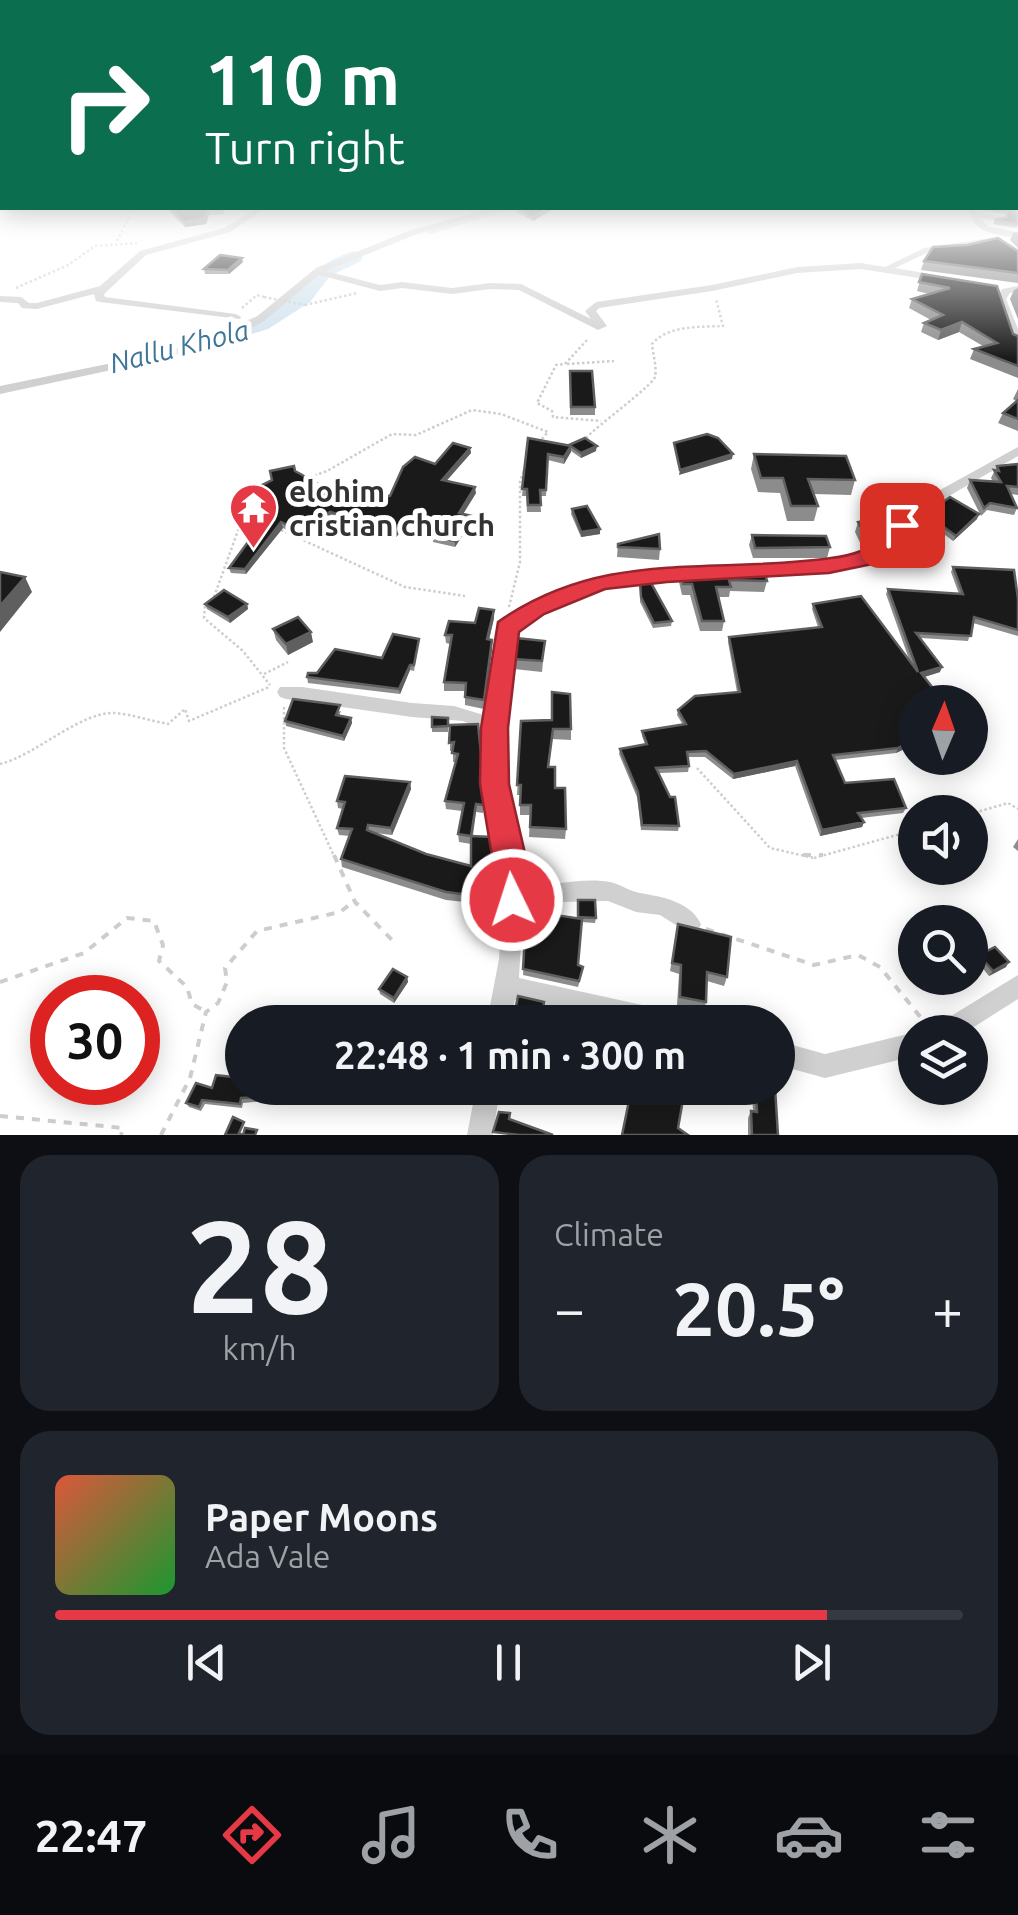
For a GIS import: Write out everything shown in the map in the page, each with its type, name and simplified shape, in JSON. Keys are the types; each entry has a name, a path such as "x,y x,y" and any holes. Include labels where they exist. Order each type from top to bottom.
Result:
{"street":[{"path":"4,296 26,306 37,306 102,289 147,253"},
{"path":"0,390 158,357 218,340 259,320 317,271 362,253"},
{"path":"317,271 380,288 402,284 452,292 490,286 521,287 598,328 602,326 590,310 596,305 712,288 797,270 886,268 904,264 922,253"},
{"path":"886,268 951,280"},
{"path":"988,287 1012,290"},
{"path":"102,289 100,299 232,317"},
{"path":"1012,290 1001,299 1018,342"},
{"path":"503,1005 508,987 512,900 508,849 494,784 495,728 507,628 535,608 602,582 718,570 829,566 864,559 886,546 925,504 1018,450"},
{"path":"286,692 366,700 413,710 469,712 495,728"},
{"path":"512,900 560,892 608,891 636,902 664,906 690,924"},
{"path":"973,1015 1018,986"},
{"path":"508,987 589,1005"},
{"path":"795,1058 825,1066 898,1048"},
{"path":"480,1135 485,1105"}],"path":[{"path":"4,296 86,253"},
{"path":"232,317 257,295 304,305 380,288"},
{"path":"580,442 600,422 651,386 656,376 652,344 656,338 683,328 723,326 712,288"},
{"path":"565,364 587,340"},
{"path":"600,422 553,416 552,411 536,403 547,389 556,365 614,361"},
{"path":"298,481 327,472 392,434 410,439 422,436 472,410 503,415 548,432 536,445 544,446"},
{"path":"507,628 510,590 520,562 520,481 530,458"},
{"path":"0,764 16,760 93,718 112,713 168,724 185,709 189,721 199,713 217,712 250,692 271,686 233,641 204,618 205,604 215,596 226,575 246,496 258,487"},
{"path":"242,508 267,522"},
{"path":"280,530 405,587 465,596"},
{"path":"262,675 288,662"},
{"path":"286,692 284,748 354,901 393,941"},
{"path":"698,768 770,848 814,858 898,835"},
{"path":"988,809 1008,803 1018,809"},
{"path":"161,1135 190,1078 206,1012 218,1003 227,982 225,968 258,931 340,912 354,901"},
{"path":"0,982 84,954 127,918 154,921 163,945 160,961 187,987 192,1004 206,1012"},
{"path":"690,924 814,965 858,956 880,967 919,1015"},
{"path":"0,1116 123,1128 121,1135"}],"building":[{"path":"929,253 1018,253 1018,273 924,261"},
{"path":"220,255 242,258 228,270 204,269"},
{"path":"922,274 997,286 1013,334 1018,336 1018,366 974,349 997,343 962,322 941,330 924,323 943,315 912,299 950,288 919,282"},
{"path":"570,371 592,371 595,407 571,407"},
{"path":"1018,400 1018,419 1003,413"},
{"path":"707,434 718,438 733,454 680,470 674,443"},
{"path":"528,438 571,446 564,457 548,454 546,490 540,490 541,505 528,505 527,489 522,489"},
{"path":"585,438 597,446 581,453 569,445"},
{"path":"453,443 470,448 442,480 475,487 459,513 472,516 455,541 433,536 440,526 408,519 396,531 330,512 303,533 281,522 245,569 229,568 270,512 248,492 272,480 270,471 294,466 295,471 353,503 357,494 390,496 403,467 415,457 435,464"},
{"path":"754,454 846,456 855,480 808,479 818,506 791,506 783,478 761,478"},
{"path":"1018,464 1018,487 1007,486 1017,508 990,503 984,508 970,480 1001,482 994,470 999,471 997,466"},
{"path":"950,497 979,514 956,536 926,514"},
{"path":"587,506 600,529 581,532 572,509"},
{"path":"872,519 880,529 867,538 858,522"},
{"path":"659,534 660,549 618,547 618,544"},
{"path":"752,535 826,536 830,547 755,548"},
{"path":"763,566 767,581 729,580 731,587 716,587 724,621 702,621 692,584 683,584 681,571"},
{"path":"953,567 1014,570 1018,630 974,617 971,636 916,633 942,667 921,673 931,685 898,685 898,748 833,755 845,783 894,779 901,795 898,809 858,813 864,822 822,830 797,761 734,774 706,751 687,752 689,766 656,768 670,797 675,797 679,826 642,825 638,792 620,749 647,744 642,731 686,724 678,710 695,696 740,692 729,637 822,627 813,604 861,596 918,672 888,589 963,594"},
{"path":"0,572 25,577 0,606"},
{"path":"650,581 672,621 654,623 641,597 640,582"},
{"path":"224,590 247,604 228,617 205,604"},
{"path":"479,608 494,610 487,639 492,640 484,700 465,697 466,683 444,682 452,635 445,635 449,621 475,623"},
{"path":"298,617 311,632 286,644 273,629"},
{"path":"393,634 419,639 414,665 410,665 399,689 307,677 308,673 317,673 335,649 382,658"},
{"path":"516,638 545,641 542,661 514,659"},
{"path":"552,692 570,694 571,729 553,729 548,767 555,767 555,788 565,788 566,829 530,827 531,805 520,805 521,785 517,785 521,721 552,720"},
{"path":"293,699 340,705 336,715 351,718 343,736 285,721"},
{"path":"432,717 448,718 448,726 432,727"},
{"path":"478,724 485,793 483,805 476,804 471,836 458,834 464,803 445,801 458,754 452,753 454,742 449,743 450,725"},
{"path":"345,776 410,782 391,828 368,825 367,830 426,854 471,866 471,836 493,837 494,898 446,892 341,859 352,829 337,828 345,802 337,801"},
{"path":"578,900 595,900 596,918 578,917"},
{"path":"548,901 548,914 582,919 578,965 583,967 579,981 523,969 527,905"},
{"path":"678,924 731,937 727,977 707,972 706,1002 680,997 681,965 672,963"},
{"path":"995,947 1009,962 993,971 988,965 988,950"},
{"path":"393,969 407,977 394,998 379,989"},
{"path":"518,996 544,1002 544,1005 516,1005"},
{"path":"216,1075 225,1076 225,1102 202,1100 199,1107 186,1103 196,1083 212,1088"},
{"path":"628,1105 682,1105 678,1128 688,1135 622,1135"},
{"path":"757,1105 776,1105 778,1135 752,1135 751,1111 757,1112"},
{"path":"499,1112 510,1113 509,1119 553,1135 493,1132"},
{"path":"233,1117 244,1122 239,1133 243,1135 225,1135"},
{"path":"245,1128 257,1130 255,1135 243,1135"}],"waterway":[{"name":"Nallu Khola","path":"212,339 261,325 303,298 323,272 354,257"}],"place":[{"name":"elohim cristian church","path":"254,550"}],"route":[{"path":"512,900 508,849 494,784 495,728 507,628 535,608 602,582 667,574 829,566 864,559 886,546 902,525"}]}
